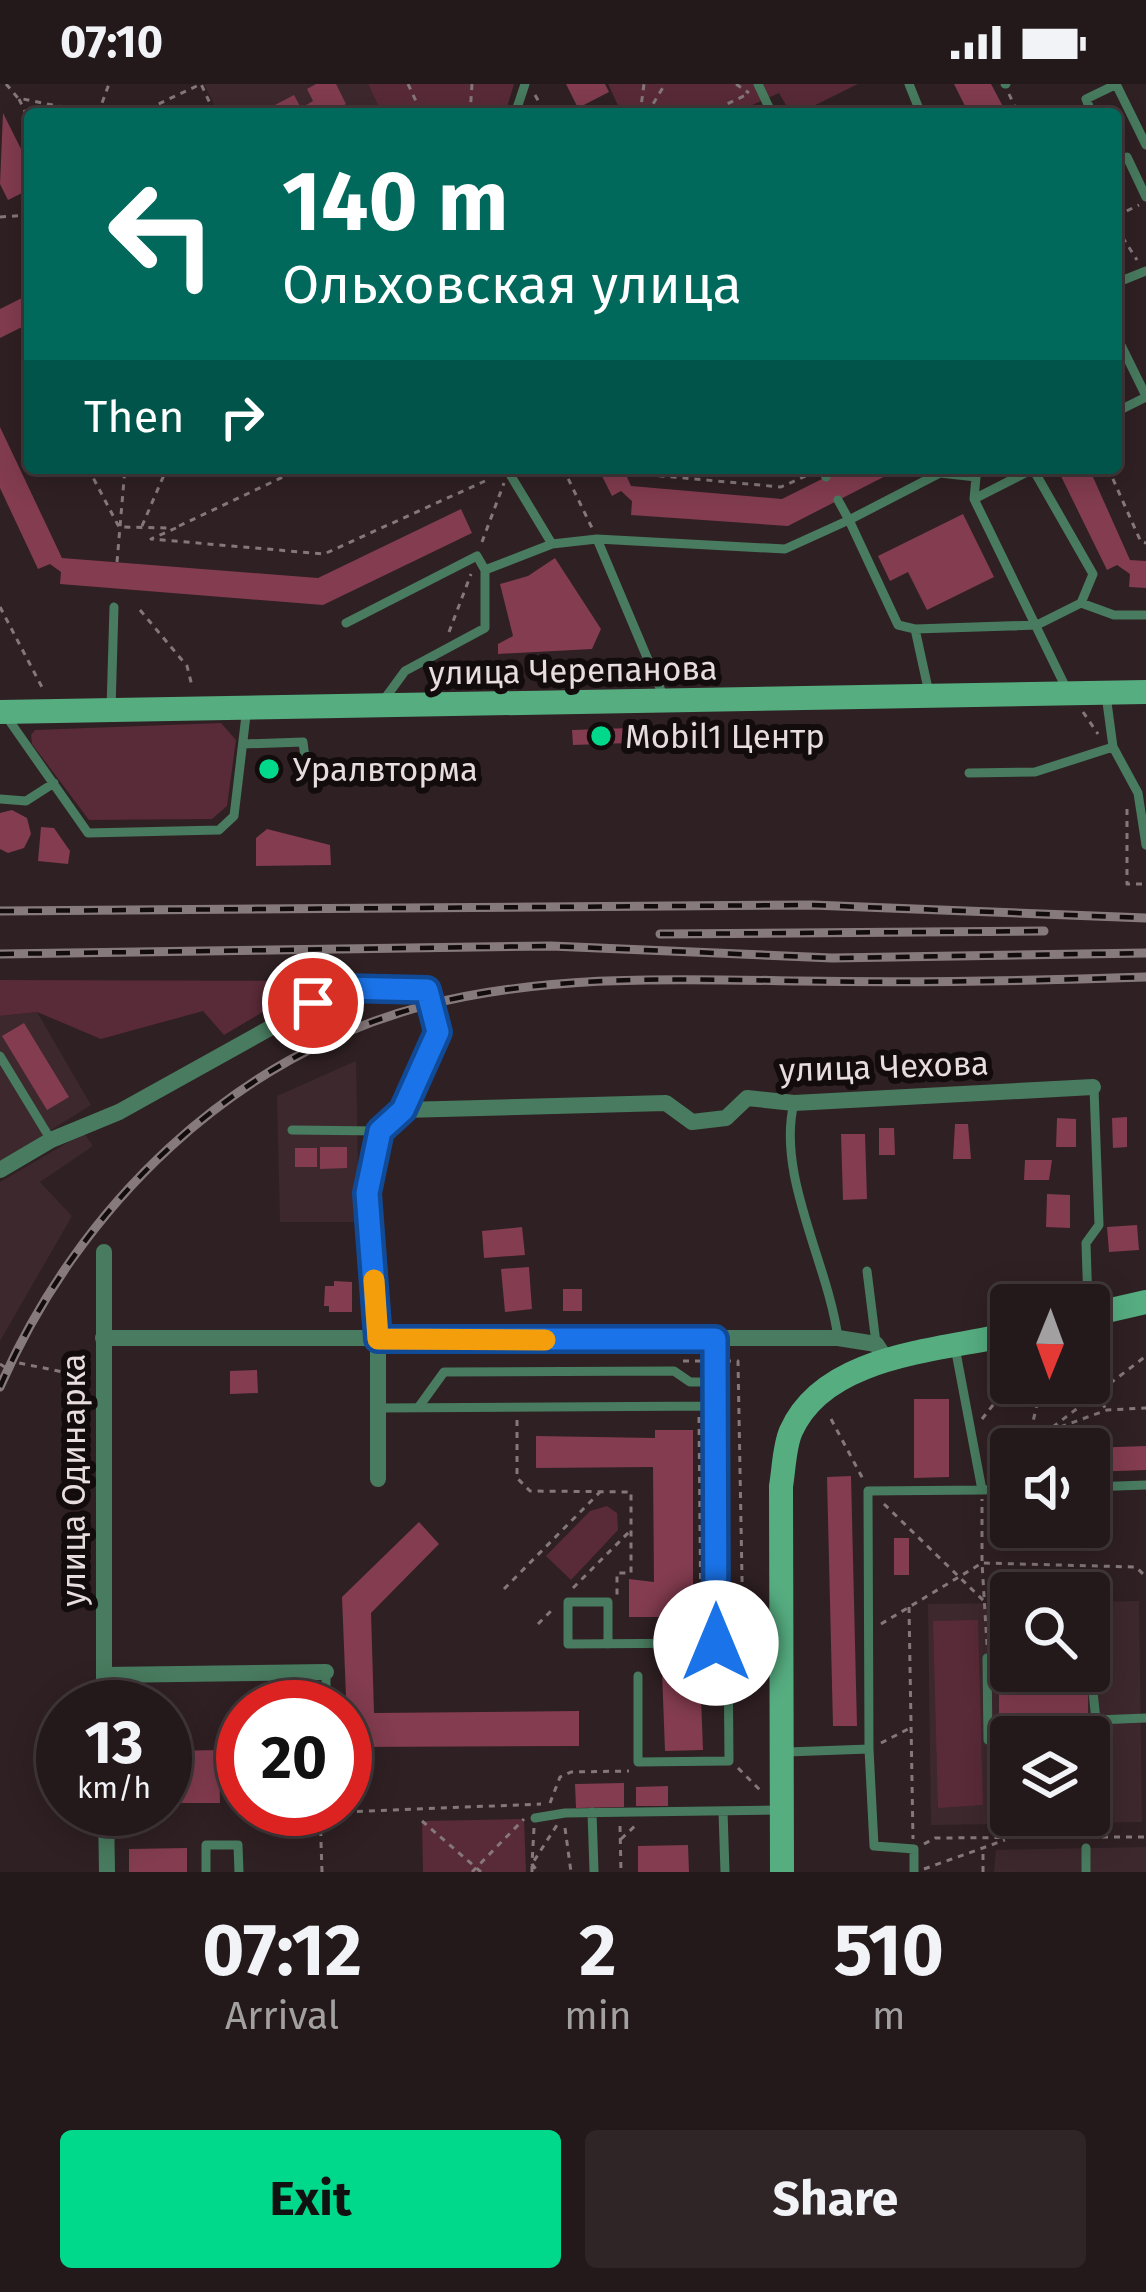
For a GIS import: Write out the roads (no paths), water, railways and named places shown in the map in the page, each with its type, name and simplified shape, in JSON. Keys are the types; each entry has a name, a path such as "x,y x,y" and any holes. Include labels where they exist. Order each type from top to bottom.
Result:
{"main road":[{"name":"улица Черепанова","path":"1,712 930,698 1076,704 1106,695 1146,692"},
{"path":"1110,1310 1146,1302"},
{"path":"782,1872 781,1486 790,1432 815,1395 882,1353 990,1339"}],"street":[{"path":"0,1170 51,1140 119,1112 342,988 427,990 438,1032 403,1110 380,1131 367,1193 378,1339 378,1479"},
{"name":"улица Чехова","path":"403,1110 666,1103 692,1122 726,1118 747,1098 794,1103 1094,1087"},
{"name":"улица Одинарка","path":"104,1252 104,1680"},
{"path":"103,1338 838,1338 882,1353"},
{"path":"104,1676 326,1672"},
{"path":"106,1836 107,1872"}],"lane":[{"path":"1089,108 1085,99 1116,84 1146,147 1122,160"},
{"path":"1127,157 1146,199"},
{"path":"1122,347 1146,397"},
{"path":"1132,368 1146,362"},
{"path":"511,474 552,544"},
{"path":"485,570 552,544 597,539 785,549 933,474"},
{"path":"976,474 974,499 1076,704"},
{"path":"974,499 1023,474"},
{"path":"838,500 898,625 915,629 1037,625 1081,603 1093,574 1036,474"},
{"path":"597,539 666,702"},
{"path":"346,623 477,556 485,570 485,628 405,670 381,705"},
{"path":"1081,603 1114,615 1146,615"},
{"path":"111,709 114,607"},
{"path":"915,629 930,698"},
{"path":"1106,695 1111,748 1138,794 1146,844"},
{"path":"1,712 88,833 219,830 234,816 248,707"},
{"path":"243,744 303,742 306,766"},
{"path":"968,773 1035,772 1111,748"},
{"path":"0,799 26,802 54,783"},
{"path":"0,1056 51,1140"},
{"path":"1087,1284 1086,1243 1100,1225 1094,1087"},
{"path":"794,1103 788,1155 832,1293 838,1338"},
{"path":"292,1130 380,1131"},
{"path":"867,1271 882,1353"},
{"path":"638,1676 638,1762 729,1761 715,1339"},
{"path":"955,1347 982,1490"},
{"path":"418,1408 444,1372 674,1370 690,1382 715,1382"},
{"path":"379,1408 715,1406"},
{"path":"1110,1486 1146,1485"},
{"path":"914,1872 914,1849 874,1846 868,1491 990,1490"},
{"path":"608,1644 608,1602 568,1602 568,1644 608,1644 722,1643 780,1643"},
{"path":"990,1658 990,1739"},
{"path":"326,1672 326,1680"},
{"path":"1110,1719 1146,1718"},
{"path":"782,1752 869,1749"},
{"path":"535,1818 592,1812 781,1810"},
{"path":"723,1811 725,1872"},
{"path":"592,1812 594,1871"},
{"path":"206,1872 206,1845 238,1845 239,1872"},
{"path":"1086,1848 1087,1872"}],"railway":[{"path":"0,911 812,905 1146,918"},
{"path":"660,934 1044,931"},
{"path":"0,954 551,946 832,958 1146,953"},
{"path":"0,1387 72,1258 118,1200 170,1147 228,1100 290,1060 356,1028 473,995 566,983 1146,977"}],"place":[{"name":"Mobil1 Центр","path":"601,736"},
{"name":"Уралвторма","path":"269,769"}]}
